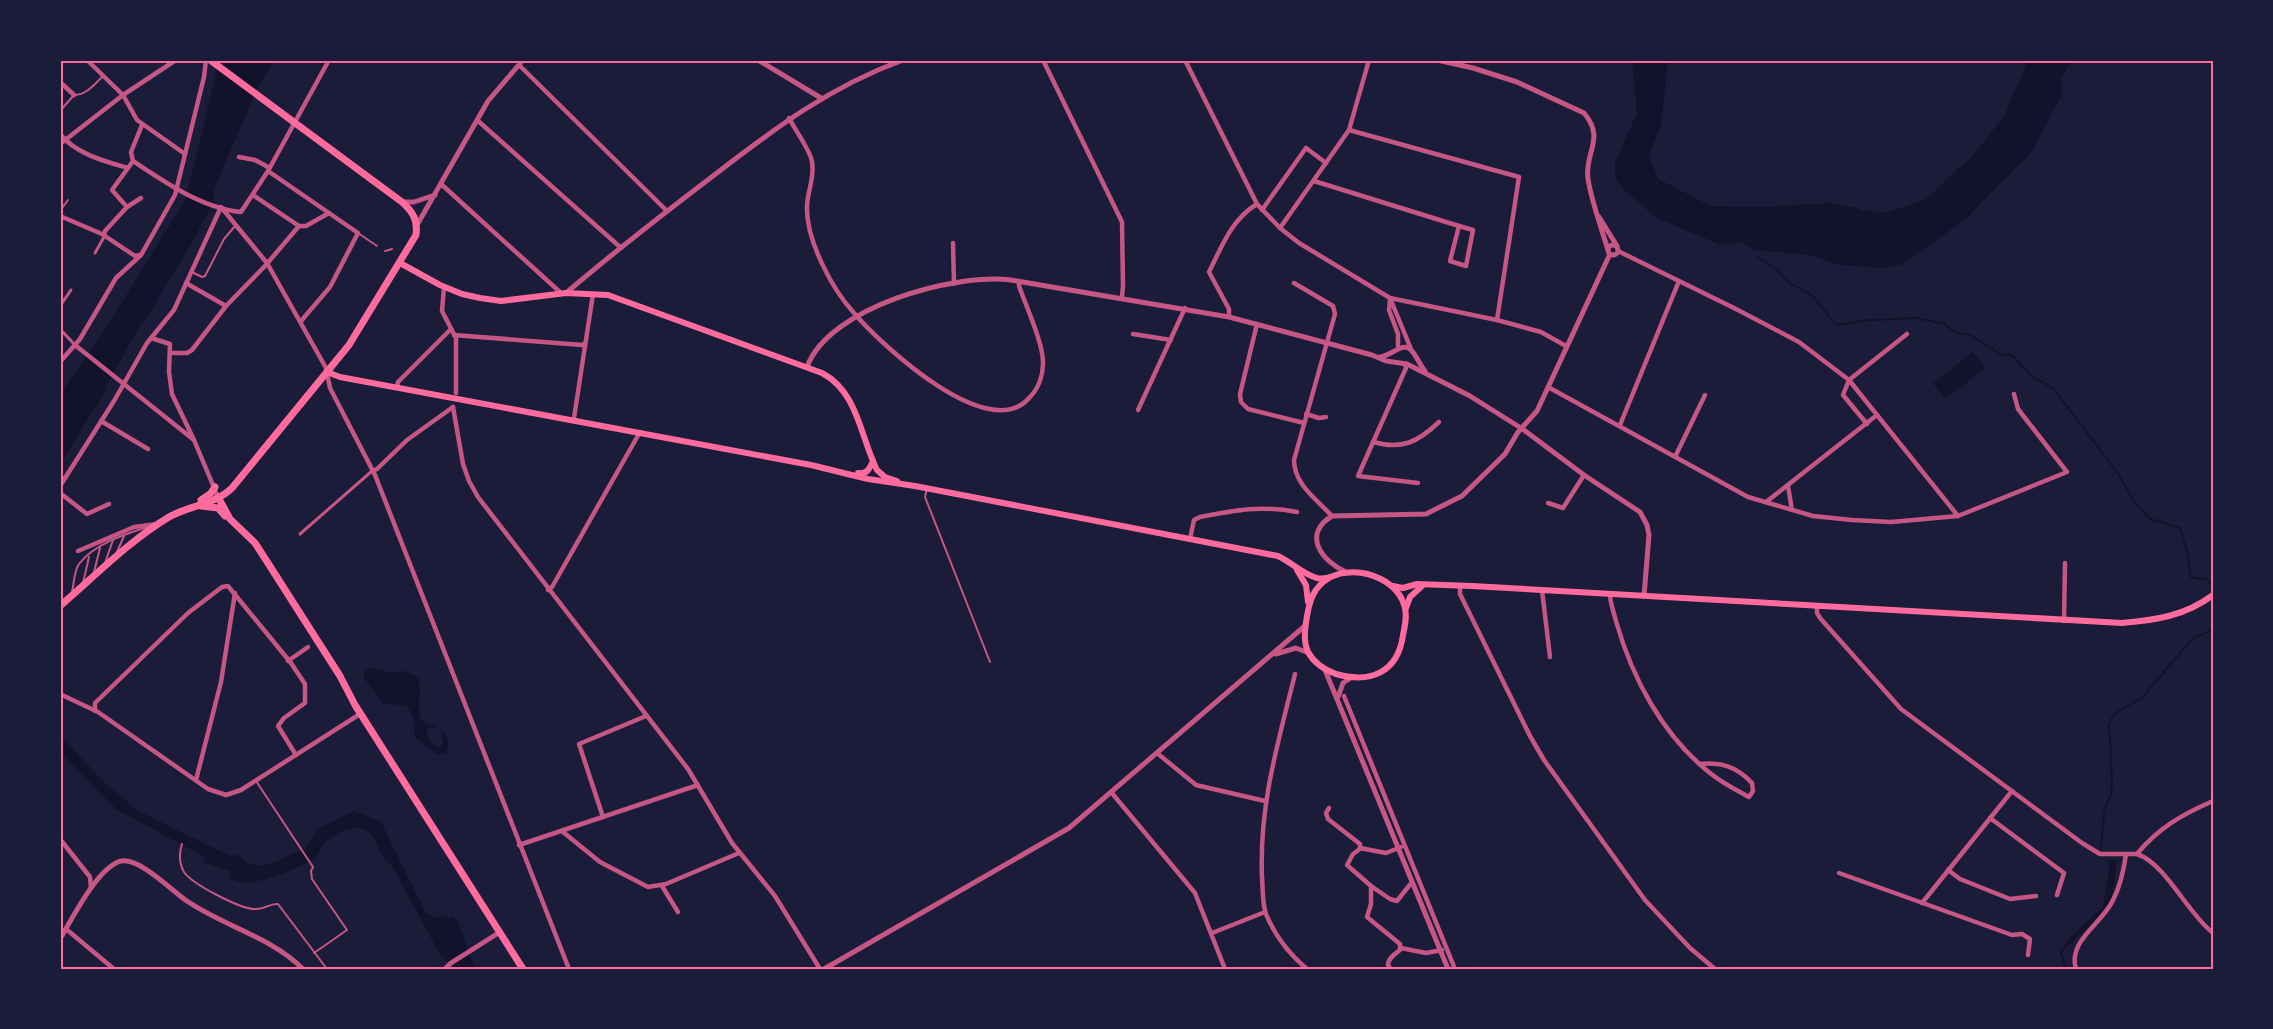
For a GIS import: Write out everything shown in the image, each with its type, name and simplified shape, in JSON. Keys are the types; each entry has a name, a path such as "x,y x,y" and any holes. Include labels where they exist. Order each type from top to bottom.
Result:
{"main road":[{"path":"194,505 218,497 232,488 349,345 416,235 417,225 411,210 402,202 208,60"},
{"path":"400,263 462,294 501,301 564,293 593,293 615,298 831,377 848,395 877,470 885,477 915,486"},
{"path":"327,372 340,377 848,473 886,483 927,488 1278,556 1320,579 1346,572 1378,577 1403,588 1423,585 1460,585 2122,623 2155,621 2182,613 2213,595"},
{"path":"848,473 864,474 869,471 873,462"},
{"path":"60,606 159,523 194,505 211,493 215,487"},
{"path":"218,497 234,523"},
{"path":"194,505 209,505 218,508 261,552 340,676 360,714 523,969"},
{"path":"1288,561 1305,581 1309,607"},
{"path":"1329,578 1316,589 1309,607 1305,642 1309,653 1324,668 1352,677 1373,676 1393,662 1401,647 1406,609 1410,597 1423,585"},
{"path":"1392,585 1401,596 1406,609"}],"street":[{"path":"87,60 123,95 142,125 185,154"},
{"path":"62,142 123,95 176,60"},
{"path":"60,361 75,345 116,278 141,255 177,189 208,60"},
{"path":"142,125 131,152 134,161 187,194 219,207 241,212 253,195 329,60"},
{"path":"758,60 821,98"},
{"path":"441,184 564,293 620,247 789,118 858,78 903,60"},
{"path":"1043,60 1122,222 1122,297"},
{"path":"1185,60 1257,204 1280,228 1299,243 1390,298 1497,320 1541,332 1566,346"},
{"path":"1280,228 1349,130 1369,60"},
{"path":"1437,60 1473,68 1517,82 1578,108 1590,119 1595,139 1588,178 1600,227 1609,252"},
{"path":"1473,68 1475,60"},
{"path":"417,225 488,101 521,62 667,211"},
{"path":"60,82 74,94"},
{"path":"807,89 810,105"},
{"path":"789,118 812,161 811,186 806,206 810,231 822,266 857,316 887,345 942,389 986,409 1003,410 1024,405 1035,391 1043,364 1019,281"},
{"path":"477,120 620,247"},
{"path":"1349,130 1519,177 1497,320"},
{"path":"60,134 62,142"},
{"path":"62,142 128,168"},
{"path":"1262,210 1306,148 1326,163"},
{"path":"240,157 255,160 358,233 330,287 301,321"},
{"path":"106,194 112,190 134,161"},
{"path":"1314,181 1473,230 1466,266 1449,261 1459,226"},
{"path":"112,190 127,207"},
{"path":"253,195 299,226 306,226 329,213"},
{"path":"402,202 414,202 435,195"},
{"path":"95,253 105,231 127,207 141,198"},
{"path":"1229,317 1229,309 1209,272 1236,221 1242,213 1257,204"},
{"path":"219,207 267,264 301,321 327,372 330,388 372,471 569,969"},
{"path":"60,486 151,338 174,310 219,207"},
{"path":"60,214 104,236 135,256 141,255"},
{"path":"1598,215 1617,249"},
{"path":"170,353 187,353 192,350 226,306 267,264 299,226"},
{"path":"953,243 954,284"},
{"path":"1346,572 1329,561 1316,543 1315,536 1322,522 1332,516 1426,514 1462,496 1504,454 1521,428 1537,411 1612,245 1798,342 1850,380 1958,516"},
{"path":"807,367 815,352 830,335 857,316 908,294 991,279 1019,281 1185,308 1326,342 1426,372 1521,428 1584,475 1636,508 1645,520 1649,535 1644,596"},
{"path":"1620,425 1679,281"},
{"path":"186,283 226,306"},
{"path":"1294,283 1333,306 1335,314 1294,460 1294,471 1298,481 1332,516"},
{"path":"444,287 442,310 452,332 456,393"},
{"path":"60,306 71,290"},
{"path":"571,420 574,418 593,293"},
{"path":"1390,298 1389,310 1398,333 1396,357 1407,368 1358,476 1418,483"},
{"path":"1390,298 1412,351 1426,372"},
{"path":"1138,410 1185,308"},
{"path":"1257,324 1240,393 1241,402 1248,409 1304,423"},
{"path":"60,330 87,357 194,440"},
{"path":"397,387 398,382 452,332 582,345 585,343"},
{"path":"1133,334 1171,339"},
{"path":"1867,424 1843,395 1850,380 1907,334"},
{"path":"151,338 170,344 172,394 186,418 218,497"},
{"path":"1380,357 1389,356 1403,346 1412,351"},
{"path":"1405,364 1413,359 1412,351"},
{"path":"316,386 323,384 330,388"},
{"path":"1548,387 1748,497 1813,516 1891,522 1958,516 2067,472 2018,409 2014,394"},
{"path":"1675,457 1705,395"},
{"path":"300,534 377,469 415,433 454,404 463,464 473,489 698,785 739,853 775,896 822,969 1055,837 1306,625"},
{"path":"1306,414 1319,418 1326,417"},
{"path":"1766,502 1877,415"},
{"path":"101,421 148,449"},
{"path":"1373,442 1390,447 1422,438 1439,422"},
{"path":"548,590 640,432"},
{"path":"1548,503 1563,508 1584,475"},
{"path":"1788,486 1792,510"},
{"path":"60,493 87,514 109,504"},
{"path":"1190,539 1194,520 1200,517 1271,507 1297,512"},
{"path":"78,551 134,527 159,523"},
{"path":"1329,561 1329,578"},
{"path":"2064,621 2065,563"},
{"path":"1460,585 1460,594 1544,760 1645,900 1690,948 1715,969"},
{"path":"95,711 95,703 188,613 218,590 227,586 235,592 306,688 305,703 284,718 278,726 296,755"},
{"path":"1542,590 1550,657"},
{"path":"196,780 219,691 235,592"},
{"path":"1610,594 1621,640 1630,663 1655,711 1699,764 1723,783 1749,797 1753,790 1752,783 1724,763 1699,764"},
{"path":"1817,606 1820,618 1901,709 2100,854 2137,854 2147,857 2213,933"},
{"path":"288,661 308,647"},
{"path":"1272,656 1291,648 1299,648 1309,653"},
{"path":"1324,668 1348,706 1443,949 1448,969"},
{"path":"1295,674 1265,801 1262,855 1265,912 1288,951 1307,969"},
{"path":"1352,677 1343,683 1342,708 1402,846 1412,882 1443,949 1455,969"},
{"path":"60,694 95,711 214,793 226,795 236,793 256,781 360,714"},
{"path":"1342,708 1348,706"},
{"path":"603,817 579,744 646,716"},
{"path":"1157,753 1196,785 1265,801"},
{"path":"519,845 698,785"},
{"path":"1922,903 2012,791"},
{"path":"1111,792 1195,893 1226,969"},
{"path":"2137,854 2149,839 2171,822 2213,801"},
{"path":"1329,808 1326,813 1328,819 1358,841 1360,848"},
{"path":"1990,818 2064,873 2057,895"},
{"path":"563,832 609,867 648,886 662,886 739,853"},
{"path":"60,839 90,877 91,888"},
{"path":"1360,848 1386,853 1402,846"},
{"path":"1360,848 1353,854 1347,865 1390,899 1397,901 1412,882"},
{"path":"2076,969 2074,964 2076,951 2114,898 2126,854"},
{"path":"60,939 91,888 115,864 122,861 132,862 202,911 273,946 303,969"},
{"path":"1948,870 1960,879 2010,899 2036,896"},
{"path":"1839,873 2012,934 2022,933 2030,939 2028,955"},
{"path":"662,886 678,912"},
{"path":"1371,886 1371,904 1367,917 1397,940 1401,948"},
{"path":"1212,933 1265,912"},
{"path":"66,929 114,969"},
{"path":"445,969 500,932"},
{"path":"1401,948 1426,953 1443,949"},
{"path":"1391,969 1388,962 1401,948"}],"lane":[{"path":"60,111 74,94 79,95 90,89 104,75"},
{"path":"60,214 68,201"},
{"path":"192,272 202,277 205,276 219,249 235,226"},
{"path":"358,233 377,246"},
{"path":"385,251 392,249"},
{"path":"927,488 925,497 990,662"},
{"path":"70,597 77,566 90,554 113,540 159,523"},
{"path":"115,558 120,541 124,536"},
{"path":"103,568 113,540"},
{"path":"93,577 101,546"},
{"path":"82,588 90,554"},
{"path":"256,781 310,861 313,867 312,879 347,930 314,953"},
{"path":"182,844 180,861 185,873 218,896 254,909 261,909 276,903 327,969"}],"shaded area":[{"path":"222,60 274,60 257,89 214,189 211,207 151,313 139,327 104,390 106,391 60,463 60,395 104,331 186,199 216,72"},
{"path":"1632,60 1668,60 1661,124 1649,155 1658,179 1711,206 1761,207 1831,203 1863,211 1889,212 1926,199 1971,157 2004,117 2028,60 2071,60 2060,81 2063,92 2033,150 1966,219 1903,264 1885,268 1838,265 1810,255 1754,250 1740,242 1721,245 1657,218 1624,190 1615,177 1615,163 1637,113"},
{"path":"1973,352 1986,368 1945,399 1933,383"},
{"path":"370,668 394,673 405,671 418,678 421,719 438,727 427,728 428,738 431,743 440,747 443,744 441,734 443,732 449,741 446,754 436,754 415,737 413,716 406,705 384,704 364,678 364,672"},
{"path":"60,735 103,781 138,811 232,857 237,854 248,863 255,865 270,864 306,849 318,829 354,811 381,822 425,912 437,918 453,916 458,921 475,969 456,969 442,958 392,866 384,858 374,837 365,830 354,828 338,833 324,844 315,858 289,871 258,881 237,881 229,878 231,871 204,862 205,857 116,809 60,752"},
{"path":"2107,860 2117,861 2114,887 2108,906 2072,944 2064,943 2103,907 2109,869"}],"waterway":[{"path":"1758,257 1775,268 1788,282 1812,295 1836,325 1870,320 1916,318 1944,324 1957,333 1970,335 2004,356 2011,354 2031,376 2053,388 2117,472 2135,503 2150,519 2180,528 2191,577 2208,580 2212,588"},
{"path":"2101,849 2104,812 2111,794 2109,724 2115,713 2142,698 2191,640 2213,629"},
{"path":"2066,969 2061,952 2069,942"}]}
